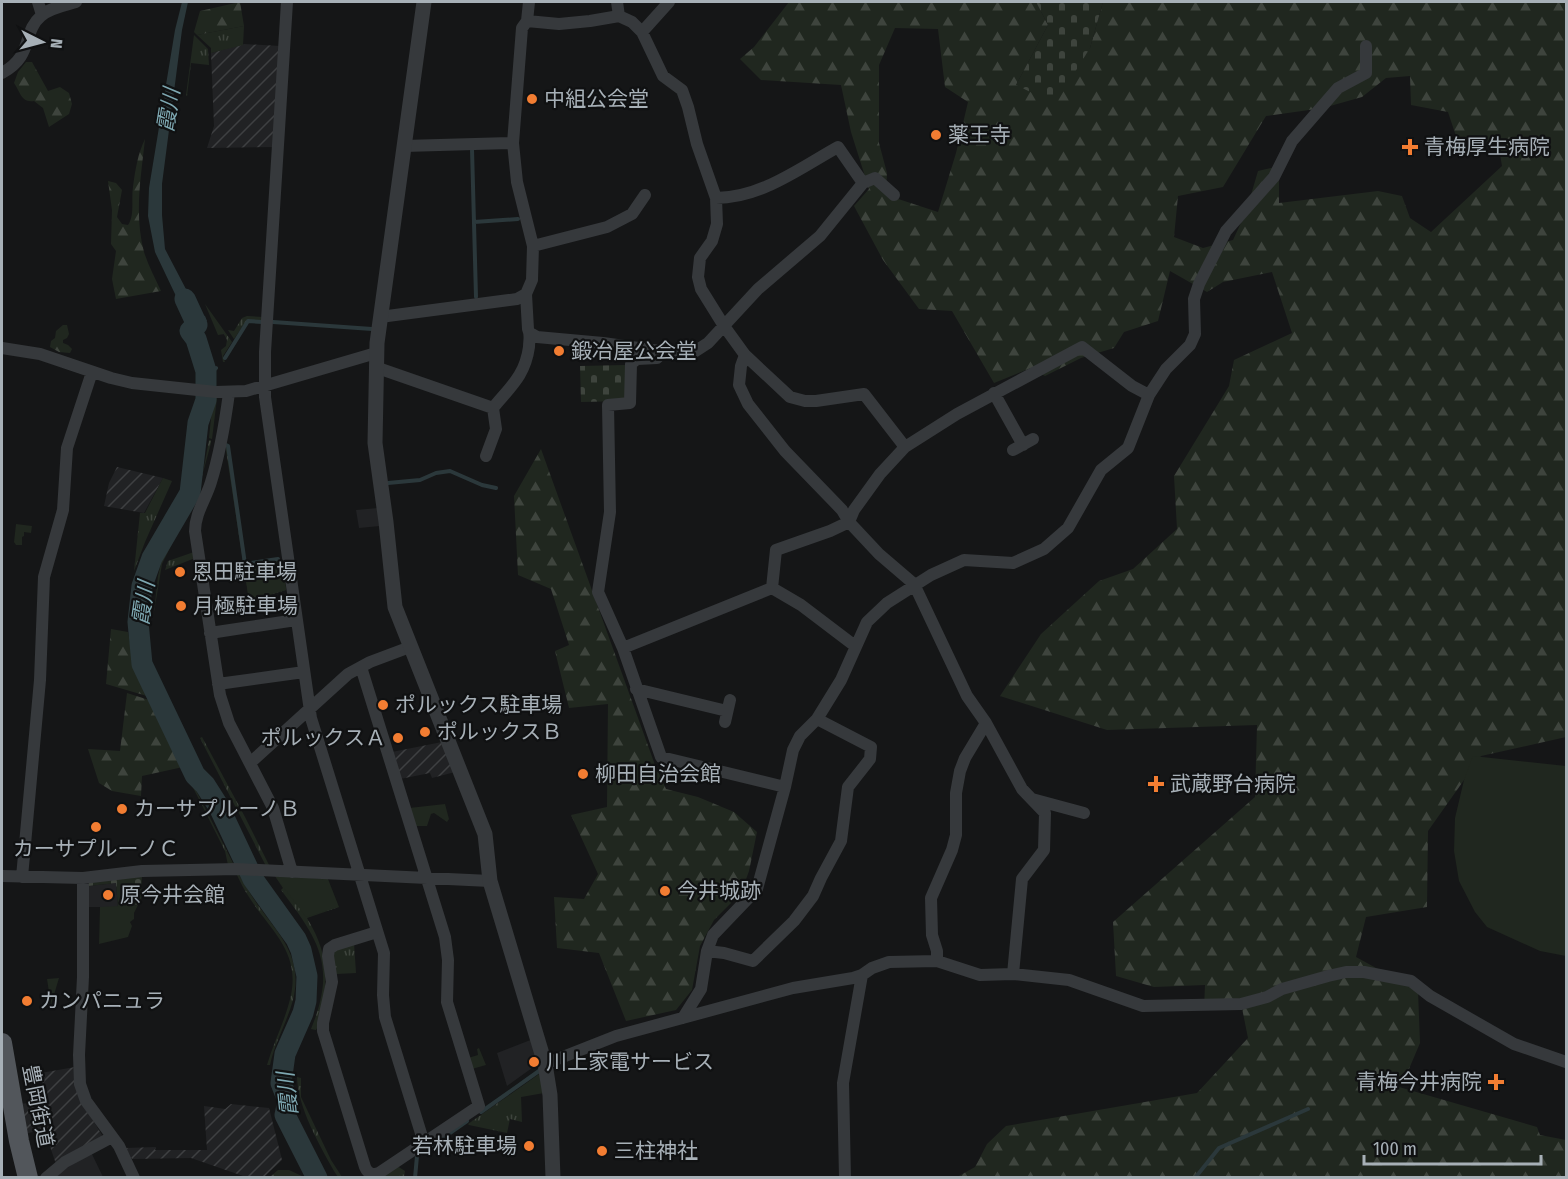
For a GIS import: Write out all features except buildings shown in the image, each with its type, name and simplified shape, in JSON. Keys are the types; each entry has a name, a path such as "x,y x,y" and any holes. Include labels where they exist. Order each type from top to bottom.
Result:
{"main road":[{"name":"豊岡街道","path":"2,1043 19,1141 28,1178"}],"street":[{"path":"38,2 42,15"},
{"path":"2,73 19,60 32,28 42,15 76,2"},
{"path":"287,2 264,385 311,718 385,959 382,983 385,1017 424,1143"},
{"path":"424,2 375,360 375,443 386,522 392,596 483,827 488,848 490,881 545,1064 550,1095 553,1178"},
{"path":"486,456 496,429 493,408 524,370 530,333 526,294 532,280 533,246 517,182 513,143 522,28 527,21 529,2"},
{"path":"617,2 619,16"},
{"path":"642,32 669,2"},
{"path":"527,21 559,24 619,16 632,22 642,32 663,76 682,90 697,144 716,198 717,224 712,241 700,258 698,277 701,289 724,326 745,355 790,397 816,401 864,394 905,447"},
{"path":"683,1018 701,989 707,951 713,935 721,924 746,903 757,889 785,787 792,750 800,736 817,719 841,680 867,622 887,603 914,584 964,560 1013,562 1044,549 1068,528 1101,470 1128,448 1149,394 1166,369 1190,345 1195,334 1194,299 1199,284 1226,231 1274,177 1292,141 1338,88 1366,73 1366,46"},
{"path":"404,146 513,143"},
{"path":"716,198 734,198 761,190 838,147 863,183"},
{"path":"530,333 537,337 691,354 708,343 758,289 820,236 863,183 875,178 894,195"},
{"path":"533,246 607,227 632,214 645,195"},
{"path":"380,317 517,299 526,294"},
{"path":"772,588 776,550 831,531 849,522 854,510 880,474 905,447 994,393 1082,347 1132,386 1149,394"},
{"path":"2,348 40,354 132,383 223,393 242,392 375,360 493,408"},
{"path":"663,351 657,358 637,359 631,364 630,403 608,405 610,512 598,592 623,648 660,757 785,787"},
{"path":"745,355 739,385 748,404 785,451 842,510 849,522 879,554 914,584 967,696 986,723 1022,789 1045,813 1044,850 1022,879 1013,974"},
{"path":"22,877 40,680 44,577 63,510 67,448 92,372"},
{"path":"223,393 225,426 212,481 197,515 195,526 210,633 218,684 229,723 273,808 292,872"},
{"path":"994,393 1023,445"},
{"path":"623,648 772,588"},
{"path":"772,588 801,605 855,645"},
{"path":"210,633 296,620"},
{"path":"250,763 348,674 411,647"},
{"path":"361,667 447,944 447,1002 479,1106 379,1173 374,1174 366,1170 323,1031 323,1023 332,982 329,949 377,932"},
{"path":"218,684 304,672"},
{"path":"636,688 727,711"},
{"path":"707,951 753,961 795,921 813,896 841,841 848,787 870,759 871,747 817,719"},
{"path":"937,961 937,951 932,935 931,898 952,850 956,835 956,793 960,771 986,723"},
{"path":"1032,799 1084,813"},
{"path":"2,876 83,878 142,871 237,869 490,881"},
{"path":"83,878 80,1078 86,1101 125,1156 134,1178"},
{"path":"545,1064 616,1036 793,988 862,975 872,968 889,962 937,961 980,975 1013,974 1079,982 1102,993 1143,1006 1241,1004 1328,975 1346,972 1385,974 1411,981 1430,996 1514,1044 1566,1062"},
{"path":"845,1178 843,1083 862,975"},
{"path":"46,1178 65,1162 112,1137"}],"shaded area":[{"path":"244,44 280,46 274,147 207,148 214,126 211,53"},
{"path":"117,467 163,478 144,513 104,506 109,483"},
{"path":"378,508 380,526 359,528 356,510"},
{"path":"442,742 455,772 432,778 430,773 400,779 392,752"},
{"path":"116,883 118,907 87,907 88,886"},
{"path":"533,1039 539,1063 507,1086 497,1053"},
{"path":"75,1067 91,1117 102,1135 100,1140 56,1164 44,1129 25,1134 20,1104 45,1101 41,1073"},
{"path":"231,1104 269,1108 282,1160 264,1177 246,1177 191,1158 132,1159 126,1148 207,1150 204,1106 225,1109"},
{"path":"91,1152 103,1177 52,1178"}],"green space":[{"path":"240,2 244,26 197,35 194,32 200,11"},
{"path":"789,2 1036,2 1048,25 1016,85 1090,48 1103,2 1566,2 1566,737 1481,756 1428,831 1427,907 1366,917 1356,957 1418,991 1420,1043 1406,1076 1395,1079 1399,1087 1537,1127 1540,1135 1566,1140 1566,1177 957,1177 975,1167 987,1144 1006,1126 1197,1093 1248,1038 1242,1008 1204,1009 1205,985 1154,987 1116,976 1113,922 1255,797 1257,725 1107,730 1000,696 1041,634 1099,581 1133,569 1177,529 1174,476 1229,386 1234,360 1292,333 1272,272 1223,282 1207,292 1170,271 1158,321 1124,332 1114,348 1081,358 1045,376 1031,368 994,383 952,311 919,309 883,260 854,206 869,189 851,132 841,85 761,80 740,59 754,47","holes":["895,28 938,29 945,87 968,102 956,153 938,212 886,195 887,173 879,143 879,65","1410,76 1411,105 1448,112 1457,139 1498,142 1502,166 1431,232 1410,218 1402,196 1378,191 1279,203 1279,166 1258,171 1246,212 1233,240 1203,248 1174,237 1178,196 1223,187 1266,116 1323,108 1362,97 1386,78"]},
{"path":"1036,2 1103,2 1090,48 1055,104 1016,85 1048,25"},
{"path":"244,26 243,45 211,53 211,48 197,35"},
{"path":"194,35 208,49 209,65 191,63 187,96 186,95"},
{"path":"26,62 32,62 48,91 60,87 69,93 72,104 69,114 49,127 43,108 34,101 26,100 21,96 14,83 18,72"},
{"path":"145,139 139,196 139,224 144,252 161,291 116,299 112,279 116,251 111,244 112,210 108,181 116,183 122,190 117,217 122,224 128,225 132,212 132,192 136,168"},
{"path":"205,304 232,342 223,356 225,362 223,362 221,350 226,346 227,340 224,334 218,335"},
{"path":"263,317 263,321 247,320 234,339 228,330 234,331 242,318"},
{"path":"63,325 67,325 69,334 63,343 72,349 70,353 59,352 50,347 56,331"},
{"path":"626,365 627,401 581,402 580,366"},
{"path":"217,398 212,439 209,438 213,399"},
{"path":"209,440 211,443 198,491 162,564 154,612 161,563 195,494 203,472"},
{"path":"225,444 228,444 246,562 278,558 282,560 286,590 249,601"},
{"path":"541,449 655,765 666,789 698,797 734,812 757,832 749,871 741,893 714,920 700,946 692,990 676,1010 626,1021 599,953 557,948 554,897 584,899 598,874 571,815 607,807 608,704 569,708 555,651 569,645 551,589 518,575 514,496"},
{"path":"163,478 172,481 134,571 140,513 145,513"},
{"path":"16,524 32,526 31,533 24,532 22,545 16,545 14,542"},
{"path":"194,552 195,558 165,570 168,561"},
{"path":"282,560 286,590 249,601 244,565"},
{"path":"111,629 128,632 133,662 147,696 106,684"},
{"path":"127,693 149,700 183,767 142,776 141,796 112,791 99,783 88,749 120,751"},
{"path":"149,700 234,865 228,865 225,851"},
{"path":"202,737 269,865 266,866 200,738"},
{"path":"1473,756 1566,766 1566,956 1540,951 1487,927 1475,912 1459,881 1454,851 1455,818 1464,780"},
{"path":"445,804 449,819 447,822 434,813 431,814 427,826 415,826 409,808"},
{"path":"236,873 283,939 293,961 295,986 293,1000 270,1065 267,1065 291,995 293,980 291,966 281,942 247,894"},
{"path":"142,875 141,904 118,907 116,883 88,886 90,879"},
{"path":"275,876 339,907 307,918 322,951 325,972 324,995 316,1030 311,1029 323,988 320,955 314,939 281,890 283,888"},
{"path":"275,876 328,879 339,907 306,917"},
{"path":"138,905 134,919 130,922 132,926 128,937 99,944 100,907"},
{"path":"354,943 356,973 336,974 332,957 336,949"},
{"path":"59,978 51,1005 47,979"},
{"path":"479,1048 486,1065 472,1069 468,1058 478,1055 477,1049"},
{"path":"542,1072 544,1093 521,1097 522,1122 510,1119 507,1133 468,1124"},
{"path":"297,1077 301,1078 301,1097 331,1160 342,1177 338,1177 334,1171 310,1126 301,1101"},
{"path":"397,1166 405,1171 404,1177 381,1178"},
{"path":"278,1170 289,1170 304,1177 270,1177"}],"water":[{"path":"182,2 188,2 182,30 162,184 162,215 165,249 199,314 205,316 207,321 189,328 155,252 148,216 149,188 175,30"}],"waterway":[{"path":"472,149 476,297"},
{"path":"474,222 518,219"},
{"name":"霞川","path":"185,299 197,325 190,331 196,339 206,371 206,400 198,423 190,493 152,558 142,586 138,622 142,664 195,775 205,785 219,807 253,879 296,939 301,950 307,976 306,1001 285,1054 281,1083 288,1101 285,1115 317,1178"},
{"path":"225,358 248,321 262,322"},
{"path":"273,322 372,329"},
{"path":"206,378 216,368"},
{"path":"226,445 228,446 245,564 278,559"},
{"path":"388,483 420,480 436,473 450,471 482,485 496,488"},
{"path":"481,1112 539,1071"},
{"path":"1195,1178 1219,1148 1308,1109"},
{"path":"415,1178 417,1156 467,1121"}],"place":[{"name":"中組公会堂","path":"532,99"},
{"name":"薬王寺","path":"936,135"},
{"name":"青梅厚生病院","path":"1410,147"},
{"name":"鍛冶屋公会堂","path":"559,351"},
{"name":"恩田駐車場","path":"180,572"},
{"name":"月極駐車場","path":"181,606"},
{"name":"ポルックス駐車場","path":"383,705"},
{"name":"ポルックスＢ","path":"425,732"},
{"name":"ポルックスＡ","path":"398,738"},
{"name":"柳田自治会館","path":"583,774"},
{"name":"武蔵野台病院","path":"1156,784"},
{"name":"カーサプルーノＢ","path":"122,809"},
{"name":"カーサプルーノＣ","path":"96,827"},
{"name":"今井城跡","path":"665,891"},
{"name":"原今井会館","path":"108,895"},
{"name":"カンパニュラ","path":"27,1001"},
{"name":"川上家電サービス","path":"534,1062"},
{"name":"青梅今井病院","path":"1496,1082"},
{"name":"若林駐車場","path":"529,1146"},
{"name":"三柱神社","path":"602,1151"}]}
